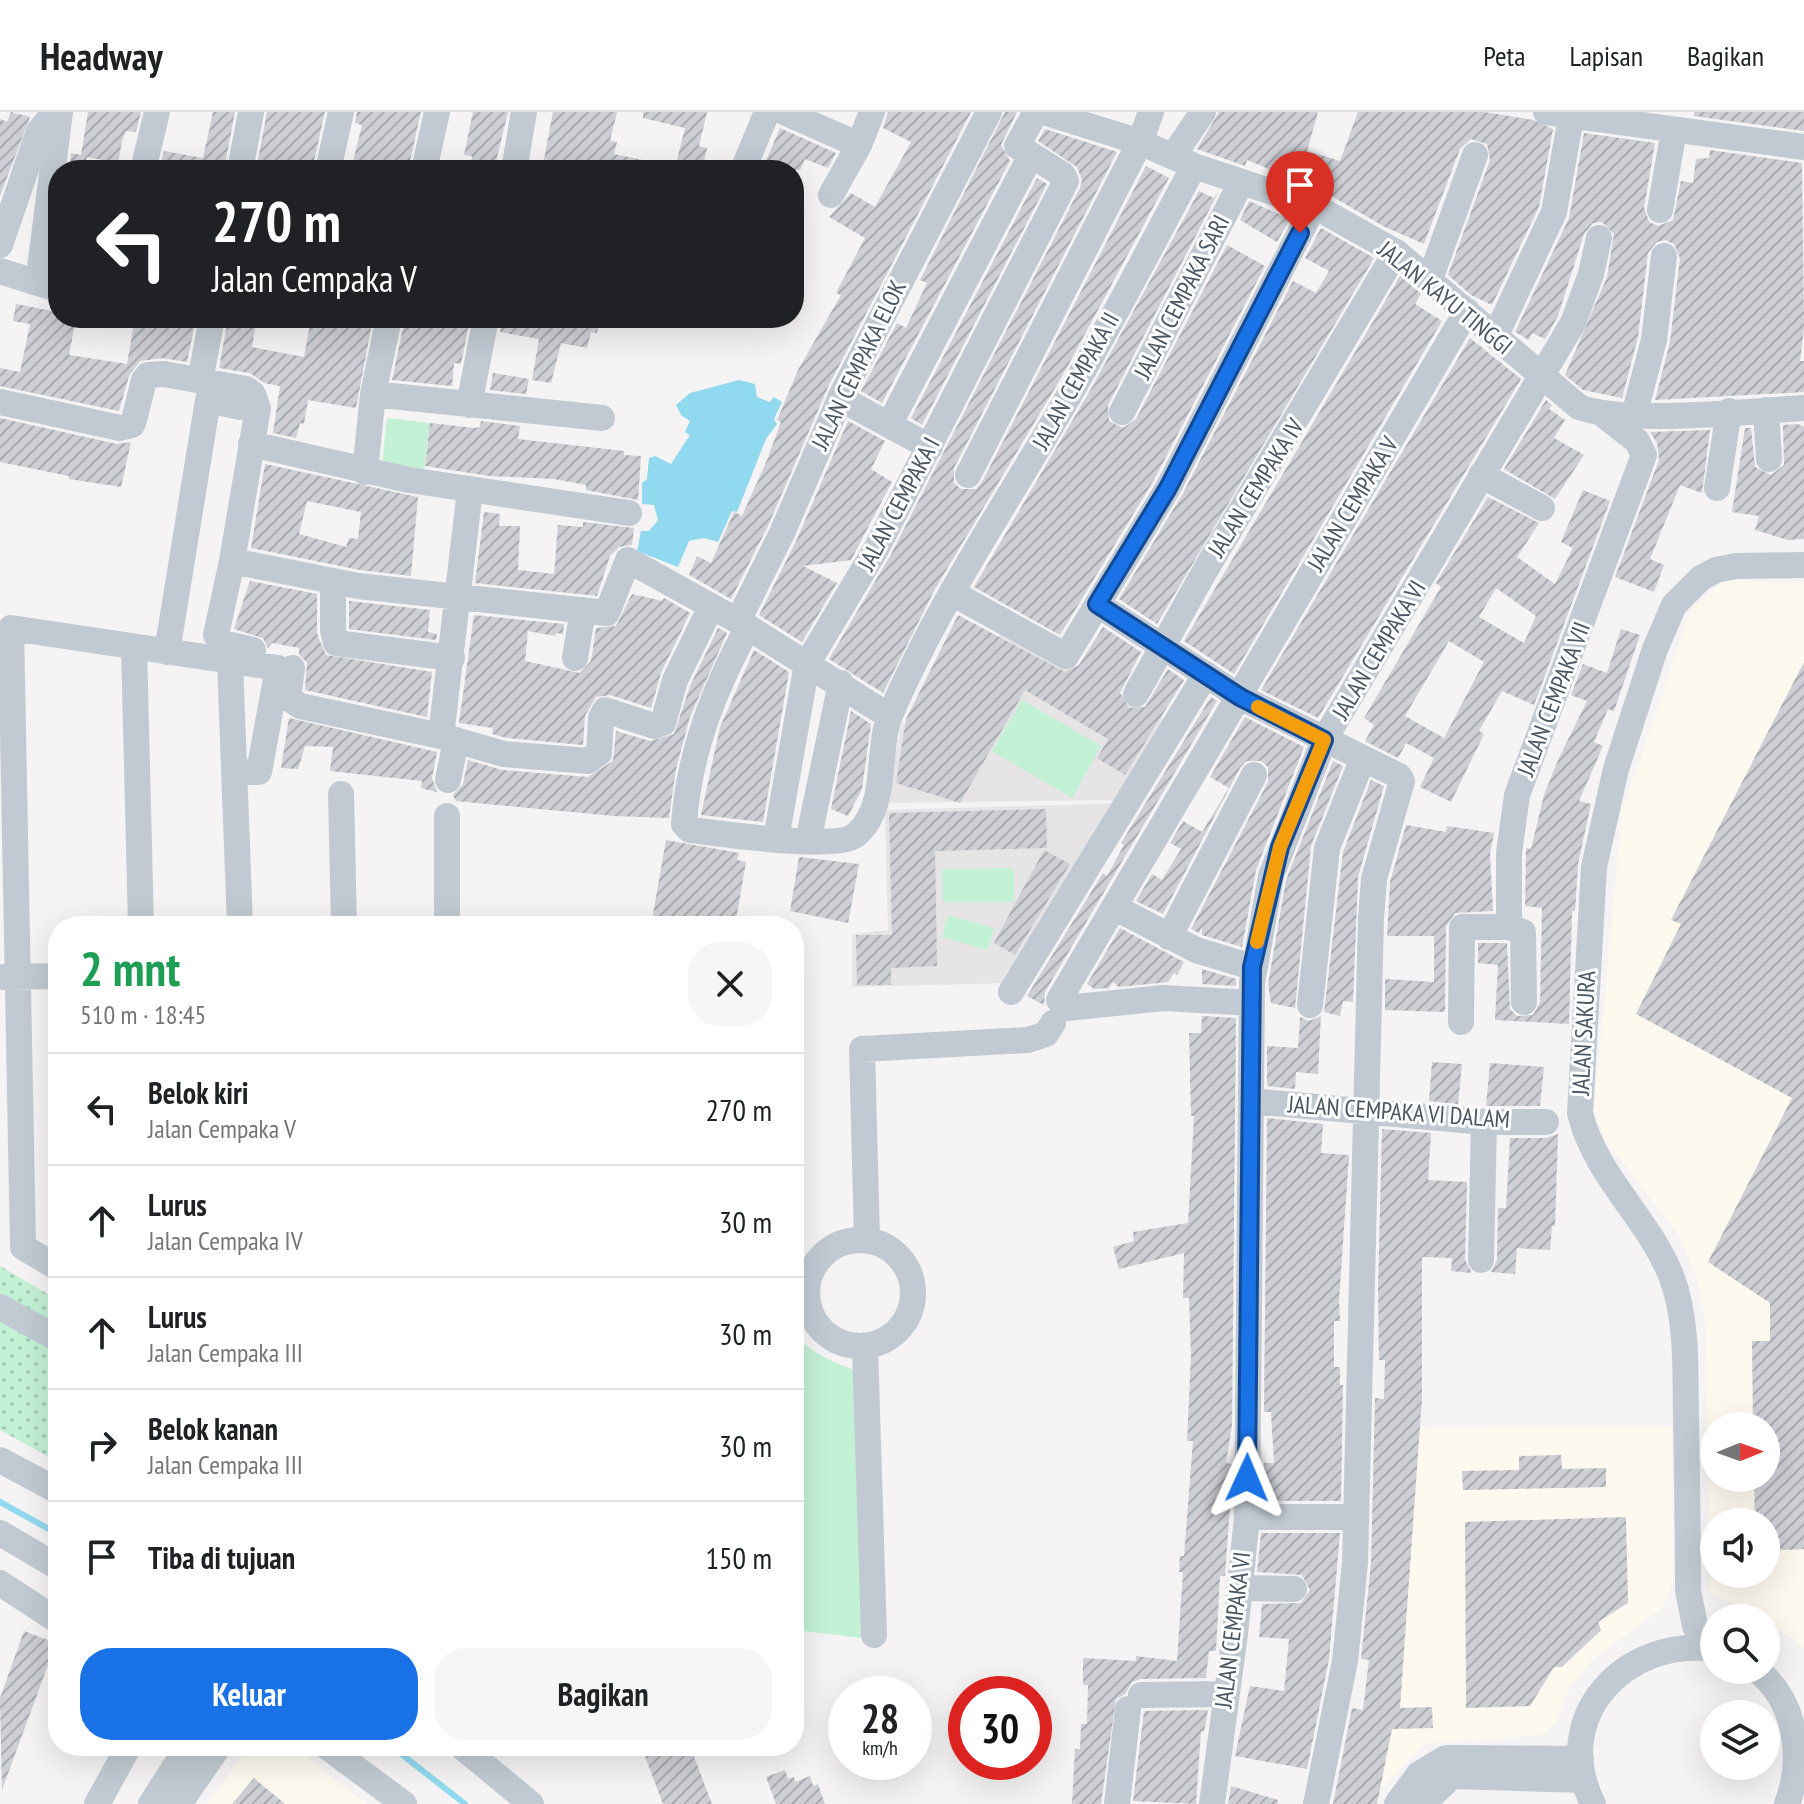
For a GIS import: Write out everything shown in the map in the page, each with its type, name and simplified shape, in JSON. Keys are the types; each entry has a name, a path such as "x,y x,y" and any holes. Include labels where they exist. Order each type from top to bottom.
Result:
{"street":[{"path":"0,245 39,131 57,112"},
{"path":"55,160 57,112"},
{"path":"145,160 157,112"},
{"path":"242,160 251,112"},
{"path":"330,160 341,112"},
{"path":"426,160 437,112"},
{"path":"516,160 524,112"},
{"path":"747,160 767,112"},
{"path":"784,112 859,145"},
{"path":"831,195 859,145 872,112"},
{"name":"JALAN CEMPAKA ELOK","path":"776,839 690,830 684,824 692,763 703,724 840,398 989,112"},
{"path":"889,425 1030,157 1017,146 1036,112"},
{"name":"JALAN KAYU TINGGI","path":"1044,112 1140,142 1241,183 1314,206 1396,252 1579,407 1601,413 1634,415 1804,408"},
{"path":"968,475 1140,142 1151,112"},
{"name":"JALAN CEMPAKA II","path":"776,839 837,844 860,833 876,799 889,716 952,593 1078,381 1184,161 1203,112"},
{"path":"1496,335 1554,212 1563,113 1804,147"},
{"path":"1660,210 1674,130"},
{"path":"1430,279 1475,155"},
{"name":"JALAN CEMPAKA I","path":"776,839 807,664 876,549 1066,181 1063,175 1030,157"},
{"name":"JALAN CEMPAKA SARI","path":"1122,412 1241,183"},
{"path":"952,593 1066,656 1168,488 1314,206"},
{"name":"JALAN CEMPAKA VI","path":"1212,1804 1247,1517 1247,1248 1252,967 1280,847 1324,740 1573,323 1591,274 1599,238"},
{"name":"JALAN CEMPAKA IV","path":"1136,694 1396,252"},
{"path":"1634,415 1654,340 1664,256"},
{"path":"0,271 48,286"},
{"name":"JALAN CEMPAKA V","path":"1057,1014 1059,1000 1467,311"},
{"path":"200,381 210,328"},
{"path":"365,472 373,394 387,328"},
{"path":"469,405 484,328"},
{"path":"0,402 98,426 126,427 134,420 146,377 164,374 246,389 256,399 249,409 251,444 232,561 216,630 217,639 289,659 292,669 288,698 319,711 448,738 504,754 585,761 599,753 601,718 605,710 654,726 663,723 675,680 711,607"},
{"path":"373,394 602,418"},
{"path":"840,398 930,447"},
{"path":"167,652 208,400 249,409"},
{"path":"1766,410 1769,459"},
{"path":"1717,488 1729,411"},
{"name":"JALAN CEMPAKA VII","path":"1524,1002 1524,935 1509,927 1509,853 1517,795 1644,455 1637,441 1601,413"},
{"path":"251,444 365,472 629,513"},
{"path":"1481,475 1542,508"},
{"path":"448,780 452,658 470,490"},
{"path":"232,561 333,582 608,613 626,561 743,624 889,716"},
{"name":"JALAN SAKURA","path":"1700,1633 1695,1626 1688,1590 1685,1357 1677,1296 1649,1230 1597,1159 1586,1138 1580,1113 1594,867 1616,769 1655,649 1674,605 1688,588 1716,570 1804,565"},
{"path":"333,582 336,643 452,658"},
{"path":"1097,604 1240,697 1399,776 1402,783 1385,836 1372,900 1356,1517 1345,1661 1316,1804"},
{"path":"575,658 583,610"},
{"path":"48,1262 23,1247 9,977 6,627 278,668 259,772 234,772"},
{"path":"134,647 141,916"},
{"path":"230,661 240,916"},
{"path":"1011,992 1206,674"},
{"path":"808,841 841,683"},
{"path":"1310,1005 1327,848 1363,758"},
{"path":"1169,937 1254,775"},
{"path":"341,794 344,916"},
{"path":"447,816 447,916"},
{"path":"1114,907 1209,955 1252,967"},
{"path":"1461,1022 1460,928 1509,927"},
{"path":"9,977 48,976"},
{"path":"867,1240 862,1049 1028,1040 1046,1034 1057,1014 1067,1008 1164,998 1252,1003"},
{"name":"JALAN CEMPAKA VI DALAM","path":"1251,1101 1484,1122 1546,1122"},
{"path":"1481,1260 1484,1122"},
{"path":"804,1285 823,1254 844,1242 867,1240 898,1256 905,1265 913,1288 904,1322 887,1338 865,1347 841,1342 821,1329 804,1303"},
{"path":"0,1307 48,1333"},
{"path":"865,1347 874,1635"},
{"path":"0,1460 48,1486"},
{"path":"1247,1517 1356,1517"},
{"path":"0,1533 48,1561"},
{"path":"1,1587 48,1615"},
{"path":"1240,1588 1294,1589"},
{"name":"JALAN SAKURA","path":"1674,1648 1681,1630 1688,1590"},
{"path":"1586,1781 1590,1713 1608,1684 1634,1662 1674,1648 1700,1648"},
{"path":"1770,1684 1783,1699 1801,1750 1794,1798"},
{"path":"1117,1804 1134,1702 1226,1694"},
{"path":"97,1804 123,1756"},
{"path":"151,1804 182,1756"},
{"path":"179,1804 212,1756"},
{"path":"339,1756 404,1804"},
{"path":"473,1756 531,1804"},
{"path":"1397,1804 1419,1774 1446,1758 1586,1781"},
{"path":"1423,1804 1452,1776 1586,1781"}],"shaded area":[{"path":"1725,579 1804,584 1804,1648 1780,1629 1780,1604 1738,1604 1710,1594 1710,1588 1780,1588 1780,1508 1709,1508 1708,1492 1780,1492 1780,1412 1707,1412 1706,1325 1698,1284 1680,1237 1605,1139 1594,1111 1622,811 1691,610"},
{"path":"1005,625 1171,724 1125,800 885,803 902,723 941,738"},
{"path":"1123,803 1010,983 852,987 852,934 888,930 885,810"},
{"path":"1672,1426 1673,1584 1662,1608 1593,1659 1571,1685 1556,1722 1543,1735 1425,1744 1368,1802 1416,1427"},
{"path":"242,1756 304,1756 367,1804 207,1804"}],"green space":[{"path":"387,418 430,423 424,470 382,465"},
{"path":"1022,700 1101,746 1072,798 992,751"},
{"path":"1014,868 1014,902 943,902 942,869"},
{"path":"948,915 994,928 988,950 942,937"},
{"path":"0,1266 48,1294 48,1456 0,1430"},
{"path":"804,1342 829,1360 854,1370 862,1638 804,1631"}],"water":[{"path":"739,380 755,384 757,397 770,402 774,397 782,402 774,419 777,424 766,439 737,512 732,511 718,542 704,538 689,541 678,567 637,551 641,531 649,531 658,520 654,505 642,504 642,483 647,479 649,458 655,456 671,464 690,435 685,432 690,421 681,415 676,405 690,393"}],"building":[{"path":"11,112 30,117 0,196 0,119 7,122"},
{"path":"88,112 141,112 136,132 126,131 119,160 87,157 87,160 70,160 71,153 81,155"},
{"path":"213,112 235,112 226,160 162,160 164,151 203,158"},
{"path":"267,112 325,112 314,160 258,160"},
{"path":"357,112 421,112 410,160 353,160 362,125 355,123"},
{"path":"473,112 508,112 496,160 471,160 472,156 464,155"},
{"path":"553,112 617,112 610,141 617,142 614,154 643,160 544,160"},
{"path":"643,112 707,112 699,146 707,148 704,160 677,160 685,128 643,118"},
{"path":"888,112 971,112 829,385 768,526 731,599 689,575 697,556 711,563 734,512 742,516 767,460 781,422 777,420 798,370 841,295 836,293 865,238 829,217 851,193 875,207 911,142 883,128"},
{"path":"1005,112 1017,112 1001,145 1010,161 882,403 861,391 897,323 906,328 927,283 920,280"},
{"path":"1219,112 1318,112 1307,151 1340,161 1358,112 1484,112 1533,120 1553,129 1539,207 1492,305 1471,295 1448,275 1490,160 1487,144 1471,139 1460,149 1424,244 1383,226 1323,191 1280,178 1281,174 1247,160 1245,166 1197,149"},
{"path":"1694,112 1804,112 1804,131 1694,116"},
{"path":"780,128 836,153 828,168 805,159 766,160"},
{"path":"1045,129 1117,152 954,468 954,483 961,489 976,489 982,482 1146,166 1169,178 1064,373 935,589 883,693 829,659 890,556 1080,188 1082,180 1077,167 1038,141"},
{"path":"1584,133 1655,143 1644,208 1649,222 1658,226 1673,220 1681,181 1693,183 1696,159 1709,158 1710,150 1802,163 1804,329 1800,361 1804,361 1804,392 1655,400 1670,342 1680,258 1674,244 1665,240 1657,242 1648,253 1638,337 1622,398 1583,390 1565,375 1607,277 1614,234 1602,222 1593,223 1584,234 1558,316 1545,339 1532,333 1529,340 1515,332 1569,218"},
{"path":"1037,178 1047,184 922,425 911,418"},
{"path":"1199,191 1214,198 1219,191 1108,405 1109,421 1123,428 1136,419 1227,245 1265,266 1154,480 1060,635 974,587 1091,389"},
{"path":"1249,201 1290,219 1277,242 1240,220"},
{"path":"1321,228 1374,258 1157,624 1119,599 1182,495 1293,281 1316,293 1329,271 1305,258"},
{"path":"1400,276 1421,294 1415,304 1442,321 1234,674 1184,641"},
{"path":"16,304 48,310 48,328 74,328 69,355 127,364 133,328 194,328 187,362 163,358 140,361 129,376 119,411 0,386 0,368 20,372 30,324 13,321"},
{"path":"226,328 255,328 252,347 304,357 309,328 371,328 356,408 308,400 304,424 300,423 296,438 273,433 280,386 264,383 250,373 219,368"},
{"path":"403,328 468,328 461,364 454,363 452,386 392,380"},
{"path":"501,328 598,328 597,333 591,332 587,348 561,343 551,383 532,380 539,339 500,332"},
{"path":"1470,338 1521,379 1318,718 1261,690"},
{"path":"493,373 529,379 526,394 490,390"},
{"path":"1546,400 1552,405 1549,409 1565,420 1554,438 1584,455 1555,499 1504,469"},
{"path":"0,418 117,444 131,442 121,487 69,479 69,476 0,462"},
{"path":"481,421 520,426 518,439 624,451 624,455 641,456 638,500 586,490 586,485 554,479 490,476 425,466 430,423 475,428 480,427"},
{"path":"848,421 885,441 871,469 892,482 851,560 803,566 837,583 802,642 759,615 797,539"},
{"path":"1798,424 1804,427 1804,539 1788,540 1755,530 1759,516 1732,512 1745,428 1751,428 1755,467 1771,475 1784,465 1783,425"},
{"path":"1710,430 1702,493 1680,485 1650,559 1664,565 1654,592 1615,577 1659,460 1657,443 1650,432"},
{"path":"265,464 418,497 411,576 360,570 251,548","holes":["307,501 361,512 358,539 349,538 346,547 299,534"]},
{"path":"1583,490 1610,501 1534,705 1502,691 1479,731 1484,734 1451,802 1420,787 1434,758 1406,743 1398,758 1365,741 1374,725 1364,718 1441,587 1436,583 1488,497 1539,523 1517,557 1555,584 1573,548 1561,542","holes":["1496,588 1536,616 1524,643 1479,617","1449,641 1484,662 1444,738 1405,716"]},
{"path":"484,512 500,514 499,526 520,526 518,570 554,574 558,525 583,527 583,522 634,528 632,545 619,547 610,556 597,596 475,583"},
{"path":"250,581 317,594 317,634 326,655 432,672 427,717 305,690 307,663 299,654 299,648 272,643 268,648 263,638 234,629"},
{"path":"632,594 662,601 664,598 690,613 661,673 651,708 610,695 596,697 585,716 583,745 507,738 492,734 493,728 459,723 474,615 564,624 563,634 556,633 555,636 528,631 525,661 580,673 591,661 596,628 616,626"},
{"path":"349,601 430,610 428,632 437,634 436,640 349,629"},
{"path":"958,615 1065,672 1079,665 1103,627 1141,652 1120,693 1129,708 1145,707 1168,669 1184,680 1125,775 1097,758 1108,739 1025,690 960,803 896,783 906,719"},
{"path":"718,628 727,633 690,717 676,769 669,818 456,801 453,795 463,784 468,760 502,770 588,777 613,761 616,731 650,741 674,734 690,686"},
{"path":"1621,629 1640,635 1614,711 1608,709 1594,742 1603,746 1579,801 1591,804 1578,864 1575,911 1572,911 1569,1024 1495,1020 1498,965 1478,963 1478,943 1507,943 1510,1009 1517,1016 1533,1015 1540,1002 1542,908 1525,906 1526,848 1531,849 1544,795 1587,701 1571,695 1583,664 1607,673"},
{"path":"754,650 789,672 763,822 701,815 720,727"},
{"path":"1804,662 1804,1549 1780,1550 1780,1508 1755,1508 1754,1492 1780,1492 1780,1412 1753,1412 1752,1341 1770,1341 1770,1303 1708,1262 1792,1098 1636,1014 1681,924 1671,920"},
{"path":"1211,697 1217,701 1045,992 1044,1005 1027,996 1103,873 1107,876 1124,845 1121,843"},
{"path":"851,711 871,724 862,789 848,816 831,809"},
{"path":"1245,717 1304,747 1256,870 1242,947 1202,935 1202,927 1199,933 1191,929 1268,782 1268,767 1261,761 1246,761 1240,768 1163,914 1136,901 1152,874 1162,880 1181,849 1170,843 1183,821 1202,832 1229,788 1210,777"},
{"path":"289,718 437,752 432,778 437,792 421,788 422,781 330,771 333,747 305,746 298,769 281,768"},
{"path":"1333,761 1343,766 1311,846 1295,1008 1271,1003 1268,984 1286,880"},
{"path":"1371,780 1384,786 1358,877 1353,1002 1343,1001 1340,1016 1324,1012 1343,852"},
{"path":"1046,809 1047,848 935,851 937,966 891,968 891,985 857,985 856,935 892,935 889,813"},
{"path":"1406,825 1446,832 1447,826 1494,833 1490,854 1493,911 1455,913 1446,926 1445,1012 1385,1010 1385,979 1434,982 1434,936 1387,936 1390,882"},
{"path":"666,840 739,853 737,860 746,862 737,916 653,916"},
{"path":"1044,850 1070,864 1015,955 994,943"},
{"path":"799,857 859,864 848,923 790,911"},
{"path":"1120,928 1184,962 1177,975 1174,973 1168,982 1119,987 1113,982 1109,988 1094,989 1087,984"},
{"path":"1202,969 1236,979 1236,986 1202,984"},
{"path":"1202,1016 1236,1018 1232,1426 1226,1463 1232,1464 1225,1576 1220,1576 1216,1651 1209,1651 1206,1678 1140,1679 1132,1682 1125,1694 1116,1699 1101,1804 1072,1804 1075,1749 1080,1749 1081,1724 1087,1724 1088,1685 1083,1685 1083,1658 1136,1661 1136,1656 1177,1661 1183,1572 1179,1572 1180,1556 1184,1556 1193,1441 1187,1441 1191,1355 1189,1298 1183,1298 1184,1253 1119,1269 1113,1247 1134,1241 1133,1232 1188,1223 1194,1116 1191,1116 1189,1033 1201,1033"},
{"path":"1321,1016 1318,1074 1296,1072 1295,1089 1267,1086 1267,1046 1298,1048 1300,1017 1309,1021"},
{"path":"1432,1062 1462,1064 1458,1104 1429,1101"},
{"path":"1490,1063 1544,1067 1540,1106 1486,1106"},
{"path":"1267,1118 1323,1124 1321,1153 1349,1155 1340,1321 1334,1321 1334,1367 1340,1367 1340,1385 1343,1385 1341,1501 1263,1501 1264,1463 1274,1463 1271,1412 1264,1412"},
{"path":"1382,1129 1431,1133 1428,1180 1467,1182 1465,1260 1472,1273 1451,1271 1452,1258 1422,1257 1422,1398 1400,1708 1432,1707 1433,1728 1392,1729 1377,1804 1333,1804 1352,1708 1363,1710 1369,1660 1361,1659 1371,1564 1375,1398 1384,1399 1385,1360 1379,1360 1378,1289"},
{"path":"1558,1134 1555,1226 1552,1226 1550,1250 1517,1248 1515,1274 1491,1272 1497,1260 1498,1208 1506,1208 1510,1138 1546,1138"},
{"path":"1561,1455 1562,1469 1606,1468 1606,1487 1463,1490 1462,1471 1519,1470 1519,1456"},
{"path":"1626,1517 1628,1603 1598,1622 1601,1630 1562,1667 1554,1667 1530,1706 1466,1708 1465,1522"},
{"path":"1261,1533 1340,1533 1329,1659 1307,1769 1235,1756 1250,1686 1284,1691 1289,1639 1259,1637 1262,1604 1301,1603 1310,1590 1302,1575 1257,1572"},
{"path":"24,1631 48,1640 48,1665 2,1790 0,1698"},
{"path":"1208,1710 1204,1732 1201,1731 1196,1804 1133,1801 1144,1711"},
{"path":"645,1756 694,1756 712,1804 663,1804"},
{"path":"785,1770 788,1779 794,1777 795,1782 810,1776 813,1786 818,1784 825,1804 776,1804 766,1777"},
{"path":"254,1778 285,1804 232,1804"},
{"path":"1231,1786 1278,1800 1278,1804 1228,1804"}],"waterway":[{"path":"0,1502 48,1528"},
{"path":"404,1756 465,1804"}],"slow traffic":[{"path":"1257,942 1280,847 1324,740 1258,707"}],"route":[{"path":"1247,1478 1252,967 1280,847 1324,740 1240,697 1097,604 1168,488 1300,233"}]}
